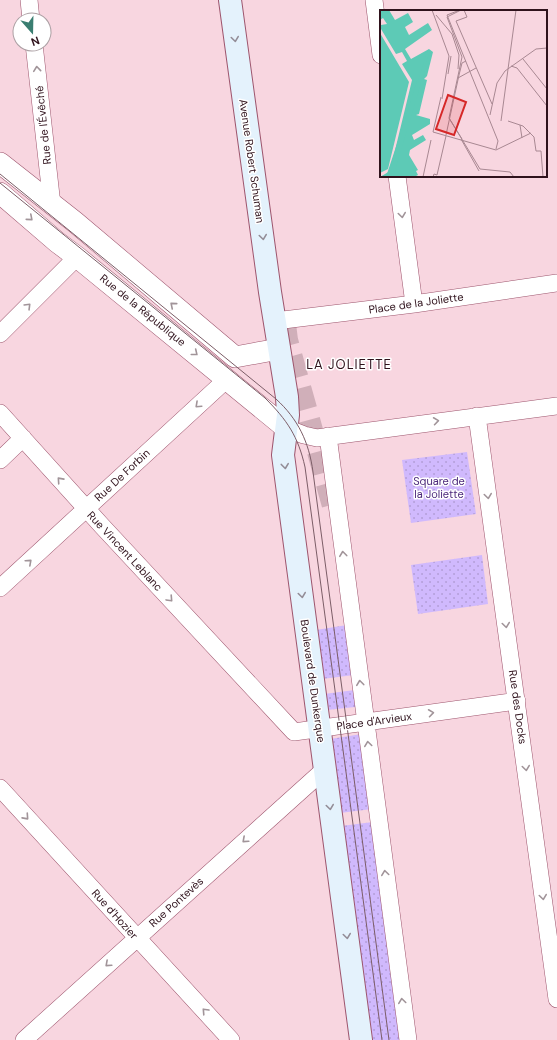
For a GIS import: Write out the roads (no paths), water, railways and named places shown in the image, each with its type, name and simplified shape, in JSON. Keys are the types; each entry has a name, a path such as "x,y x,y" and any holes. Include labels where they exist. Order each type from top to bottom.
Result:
{"main road":[{"name":"Avenue Robert Schuman","path":"230,0 275,321"},
{"name":"Boulevard de Dunkerque","path":"275,321 288,405 283,455 361,1040"}],"street":[{"path":"29,0 30,12"},
{"path":"374,0 380,46"},
{"name":"Rue de l'Évêché","path":"35,52 52,205"},
{"name":"Rue de la République","path":"0,163 235,356 279,349"},
{"path":"397,177 414,304"},
{"name":"Rue de la République","path":"0,193 56,242 77,257 227,379 273,419 286,428"},
{"path":"0,334 77,257"},
{"name":"Place de la Joliette","path":"275,321 414,304 557,283"},
{"name":"Rue De Forbin","path":"0,588 227,379"},
{"path":"286,428 308,437 328,436 557,406"},
{"name":"Rue Vincent Leblanc","path":"0,413 252,687"},
{"name":"Rue des Docks","path":"477,416 557,1000"},
{"path":"328,436 408,1040"},
{"path":"0,460 23,438"},
{"name":"Place d'Arvieux","path":"252,687 294,732 517,701"},
{"name":"Rue Pontevès","path":"24,1040 136,937 325,769"},
{"name":"Rue d'Hozier","path":"0,788 231,1040"}],"tunnel":[{"path":"285,324 287,340 333,506"}],"tram line":[{"path":"0,174 276,399 284,407 301,432 309,451 313,472 389,1040"},
{"path":"0,183 265,398 280,414 295,437 305,467 382,1040"}],"district":[{"name":"LA JOLIETTE","path":"349,364"}],"park label":[{"name":"Square de la Joliette","path":"439,487"}]}
